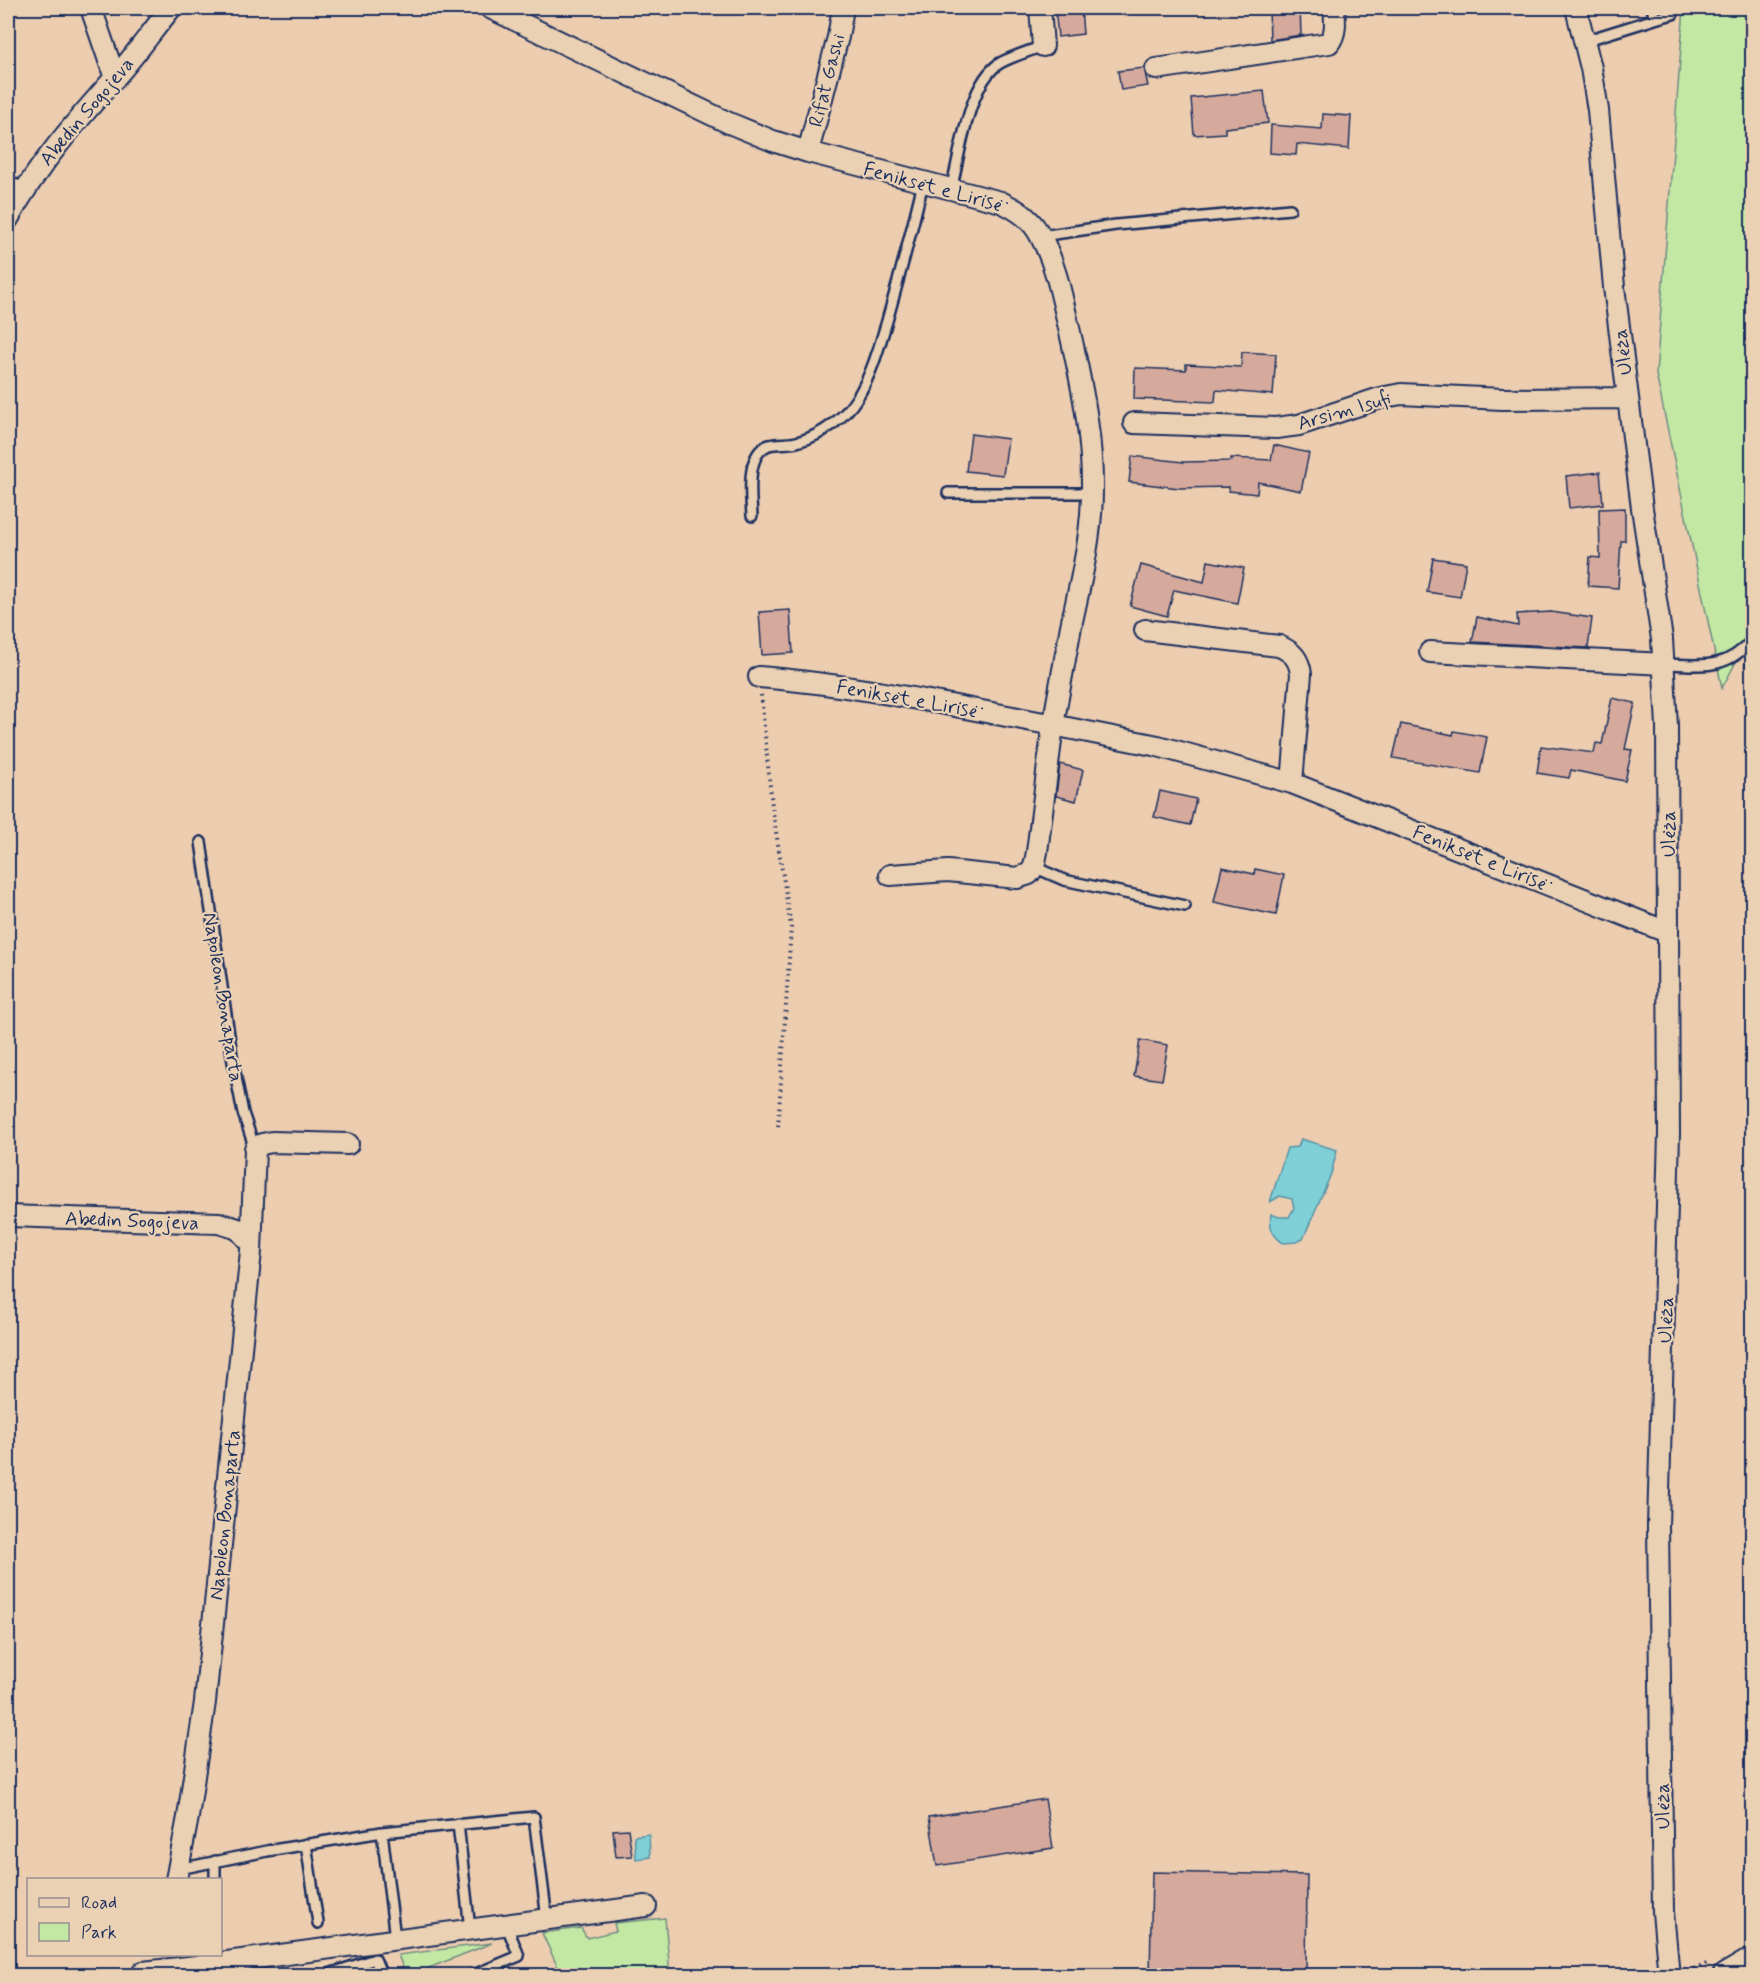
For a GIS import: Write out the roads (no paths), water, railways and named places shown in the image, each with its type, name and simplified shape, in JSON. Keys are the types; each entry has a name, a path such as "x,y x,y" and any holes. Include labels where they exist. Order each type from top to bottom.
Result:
{"street":[{"path":"91,8 115,78"},
{"name":"Abedin Sogojeva","path":"8,219 16,185 115,78 171,8"},
{"name":"Feniksët e Lirisë","path":"490,8 729,123 808,152 1001,202 1019,210 1041,236 1054,269 1074,352 1090,443 1092,493 1087,549 1053,725"},
{"name":"Rifat Gashi","path":"808,152 843,8"},
{"path":"1040,8 1043,46"},
{"path":"1156,69 1329,43 1334,38 1334,8"},
{"name":"Ulëza","path":"1576,8 1598,110 1627,399 1665,664 1668,761 1669,1146 1658,1526 1663,1912 1669,1976"},
{"name":"Arsim Isufi","path":"1134,423 1276,428 1299,425 1380,398 1401,394 1502,399 1627,399"},
{"path":"1145,630 1279,646 1288,650 1295,657 1300,674 1292,783"},
{"path":"1430,652 1665,664"},
{"name":"Feniksët e Lirisë","path":"759,677 816,682 874,691 1053,725 1158,746 1292,783 1667,932"},
{"path":"890,875 948,871 1017,878 1029,874 1034,867 1053,725"},
{"path":"255,1149 262,1144 272,1142 348,1144"},
{"name":"Napoleon Bonaparta","path":"177,1874 205,1702 249,1276 255,1149"},
{"name":"Abedin Sogojeva","path":"8,1216 219,1223 238,1228 250,1242"},
{"path":"145,1967 197,1971 395,1938 646,1906"},
{"path":"1725,1976 1752,1960"}],"lane":[{"path":"1652,8 1655,19"},
{"path":"1584,40 1673,14"},
{"path":"951,190 977,90 987,74 1000,63 1043,46"},
{"path":"752,516 750,488 752,471 759,452 766,446 798,442 816,435 836,422 856,400 869,378 903,266 923,183"},
{"path":"1041,236 1116,225 1290,209"},
{"path":"948,493 1092,493"},
{"path":"1665,664 1713,665 1730,660 1743,652 1752,640"},
{"name":"Napoleon Bonaparta","path":"201,842 233,1062 243,1113 255,1149"},
{"path":"1034,867 1064,880 1185,906"},
{"path":"177,1874 215,1861 306,1844 382,1832 534,1816 547,1919"},
{"path":"458,1824 470,1929"},
{"path":"382,1832 395,1938"},
{"path":"306,1844 318,1923"},
{"path":"215,1861 215,1878"},
{"path":"471,1976 519,1956 506,1924"},
{"path":"321,1976 375,1959 382,1976"}],"water":[{"path":"1301,1139 1337,1150 1331,1174 1303,1239 1283,1243 1272,1230 1271,1214 1289,1217 1294,1208 1292,1199 1280,1196 1270,1202 1287,1148 1298,1147"},
{"path":"649,1834 650,1857 636,1859 634,1836"}]}
